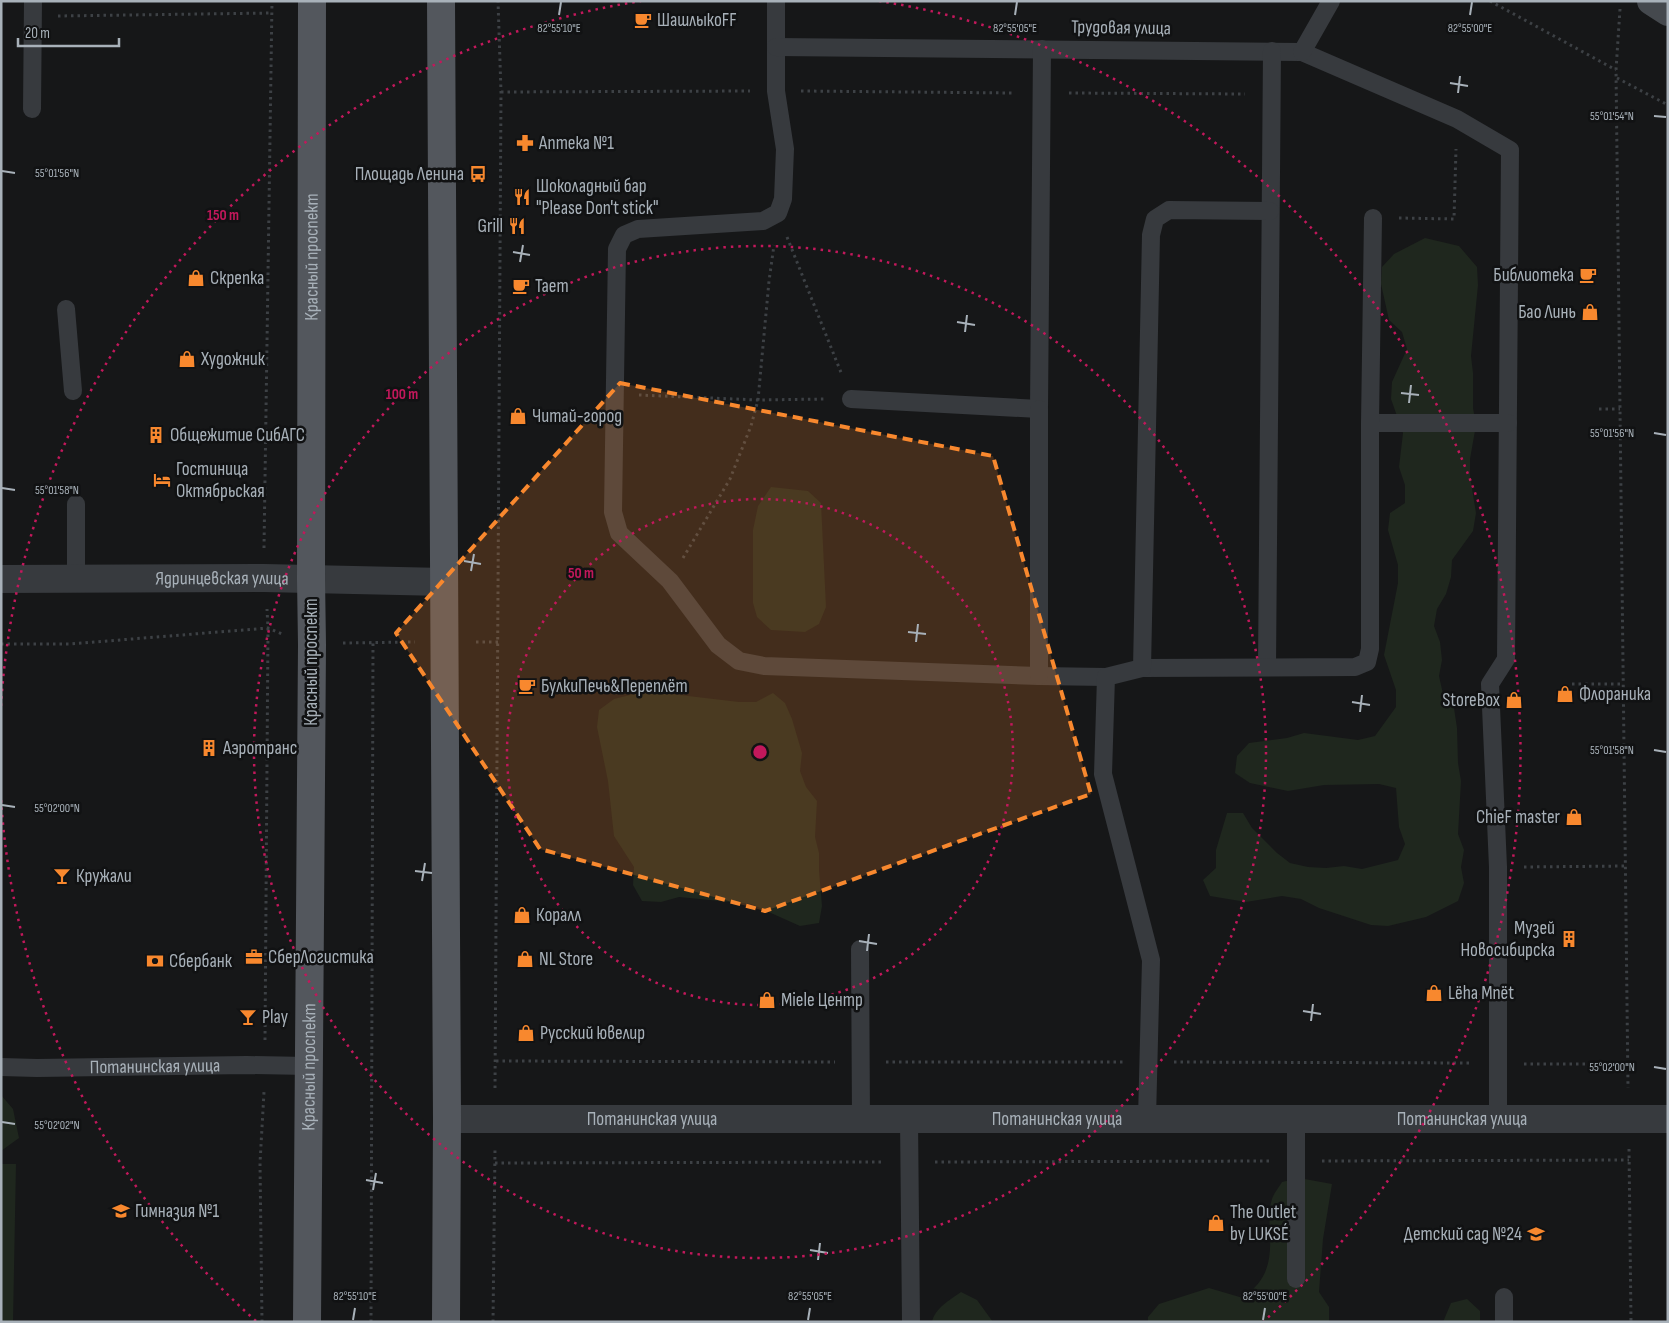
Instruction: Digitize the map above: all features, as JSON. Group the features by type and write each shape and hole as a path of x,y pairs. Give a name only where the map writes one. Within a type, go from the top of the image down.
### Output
{"main road":[{"name":"Красный проспект","path":"308,1322 308,1066 312,645 312,1"},
{"path":"441,1 447,1119 446,1322"},
{"path":"1651,1 1668,12"}],"street":[{"name":"Ядринцевская улица","path":"1,579 264,578 444,582"},
{"name":"Потанинская улица","path":"447,1119 1668,1119"}],"lane":[{"path":"776,1 776,91 785,149 783,199 778,213 763,221 638,229 624,234 617,249 613,512 619,533 670,581 718,645 739,661 764,666 1106,677 1142,668 1355,667 1367,662 1370,650 1370,423 1373,218"},
{"path":"1331,1 1302,52 1456,119 1510,150 1506,659 1490,684 1498,867 1498,1119"},
{"path":"32,109 34,9"},
{"name":"Трудовая улица","path":"776,47 1302,52"},
{"path":"1039,676 1042,49"},
{"path":"1267,667 1272,51"},
{"path":"1142,668 1151,235 1155,219 1169,210 1270,211"},
{"path":"66,309 73,391"},
{"path":"851,399 1039,409"},
{"path":"1370,423 1508,423"},
{"path":"76,504 76,579"},
{"path":"1106,677 1103,774 1151,960 1147,1119"},
{"path":"860,949 861,1119"},
{"name":"Потанинская улица","path":"1,1067 308,1066"},
{"path":"909,1119 911,1322"},
{"path":"1296,1119 1296,1279"},
{"path":"1504,1297 1504,1322"}],"path":[{"path":"262,1322 260,1163 265,1065 268,628 264,578 272,1"},
{"path":"495,1089 501,92 498,1"},
{"path":"1490,1 1616,70"},
{"path":"1620,1 1616,70 1631,1322"},
{"path":"34,9 272,13"},
{"path":"1617,77 1668,105"},
{"path":"501,92 776,91 1271,94"},
{"path":"1373,218 1454,219 1456,119"},
{"path":"614,394 758,400 851,399 778,213"},
{"path":"670,581 730,479 752,426 758,400 769,281 778,213"},
{"path":"1599,409 1620,409"},
{"path":"1,644 70,644 268,628 312,645 373,642 498,642"},
{"path":"371,1322 373,642"},
{"path":"1572,684 1624,684"},
{"path":"1498,867 1626,866"},
{"path":"496,1061 1628,1064"},
{"path":"493,1322 495,1145"},
{"path":"495,1163 1629,1160"}],"highlighted area":[{"path":"620,383 993,456 1091,794 765,911 540,849 396,633"}],"shaded area":[{"path":"1425,238 1459,246 1477,267 1478,285 1471,356 1473,408 1476,425 1470,459 1470,476 1476,513 1473,531 1452,560 1451,577 1446,594 1437,609 1434,626 1440,642 1442,660 1439,676 1443,694 1454,708 1457,728 1458,763 1461,781 1458,834 1464,850 1461,867 1464,883 1458,901 1426,917 1388,926 1371,925 1319,908 1301,899 1282,896 1246,902 1210,896 1203,880 1216,868 1216,850 1227,813 1243,813 1252,828 1277,853 1290,863 1308,867 1344,866 1362,869 1398,860 1405,844 1399,827 1396,788 1379,784 1324,785 1288,791 1250,783 1235,773 1237,756 1249,743 1287,738 1304,733 1358,740 1375,736 1396,707 1396,690 1384,655 1398,583 1398,565 1388,530 1390,513 1405,503 1405,485 1399,467 1403,433 1391,399 1392,382 1407,349 1402,332 1389,320 1381,284 1382,267 1394,254"},
{"path":"771,487 808,491 821,503 826,607 819,624 805,632 771,630 757,617 753,603 753,530 758,506"},
{"path":"646,691 739,702 756,702 773,693 785,703 802,753 800,771 806,787 817,801 815,837 819,853 822,906 819,923 800,926 751,904 679,897 661,902 642,901 633,885 634,867 614,836 608,781 597,727 599,710 614,699"},
{"path":"1,1095 13,1109 19,1138 1,1151"},
{"path":"1,1164 16,1164 13,1322 1,1322"},
{"path":"1299,1178 1332,1184 1323,1239 1319,1292 1329,1307 1329,1322 1148,1322 1148,1317 1159,1304 1209,1288 1243,1298 1252,1291 1263,1276 1269,1260 1270,1206 1273,1197 1282,1182"},
{"path":"961,1292 977,1300 993,1322 932,1322 940,1308"},
{"path":"1467,1299 1480,1311 1480,1322 1443,1322 1451,1303"}],"place":[{"name":"ШашлыкoFF","path":"643,20"},
{"name":"Аптека №1","path":"525,143"},
{"name":"Площадь Ленина","path":"478,174"},
{"name":"Шоколадный бар \"Please Don't stick\"","path":"522,197"},
{"name":"Grill","path":"517,226"},
{"name":"Библиотека","path":"1588,275"},
{"name":"Скрепка","path":"196,278"},
{"name":"Тает","path":"521,286"},
{"name":"Бао Линь","path":"1590,312"},
{"name":"Художник","path":"187,359"},
{"name":"Читай-город","path":"518,416"},
{"name":"Общежитие СибАГС","path":"156,435"},
{"name":"Гостиница Октябрьская","path":"162,480"},
{"name":"БулкиПечь&Переплёт","path":"527,686"},
{"name":"Флораника","path":"1565,694"},
{"name":"StoreBox","path":"1514,700"},
{"name":"Аэротранс","path":"209,748"},
{"name":"ChieF master","path":"1574,817"},
{"name":"Кружали","path":"62,876"},
{"name":"Коралл","path":"522,915"},
{"name":"Музей Новосибирска","path":"1569,939"},
{"name":"СберЛогистика","path":"254,957"},
{"name":"NL Store","path":"525,959"},
{"name":"Сбербанк","path":"155,961"},
{"name":"Lёha Mnёt","path":"1434,993"},
{"name":"Miele Центр","path":"767,1000"},
{"name":"Play","path":"248,1017"},
{"name":"Русский ювелир","path":"526,1033"},
{"name":"Гимназия №1","path":"121,1211"},
{"name":"The Outlet by LUKSÉ","path":"1216,1223"},
{"name":"Детский сад №24","path":"1536,1234"}]}
